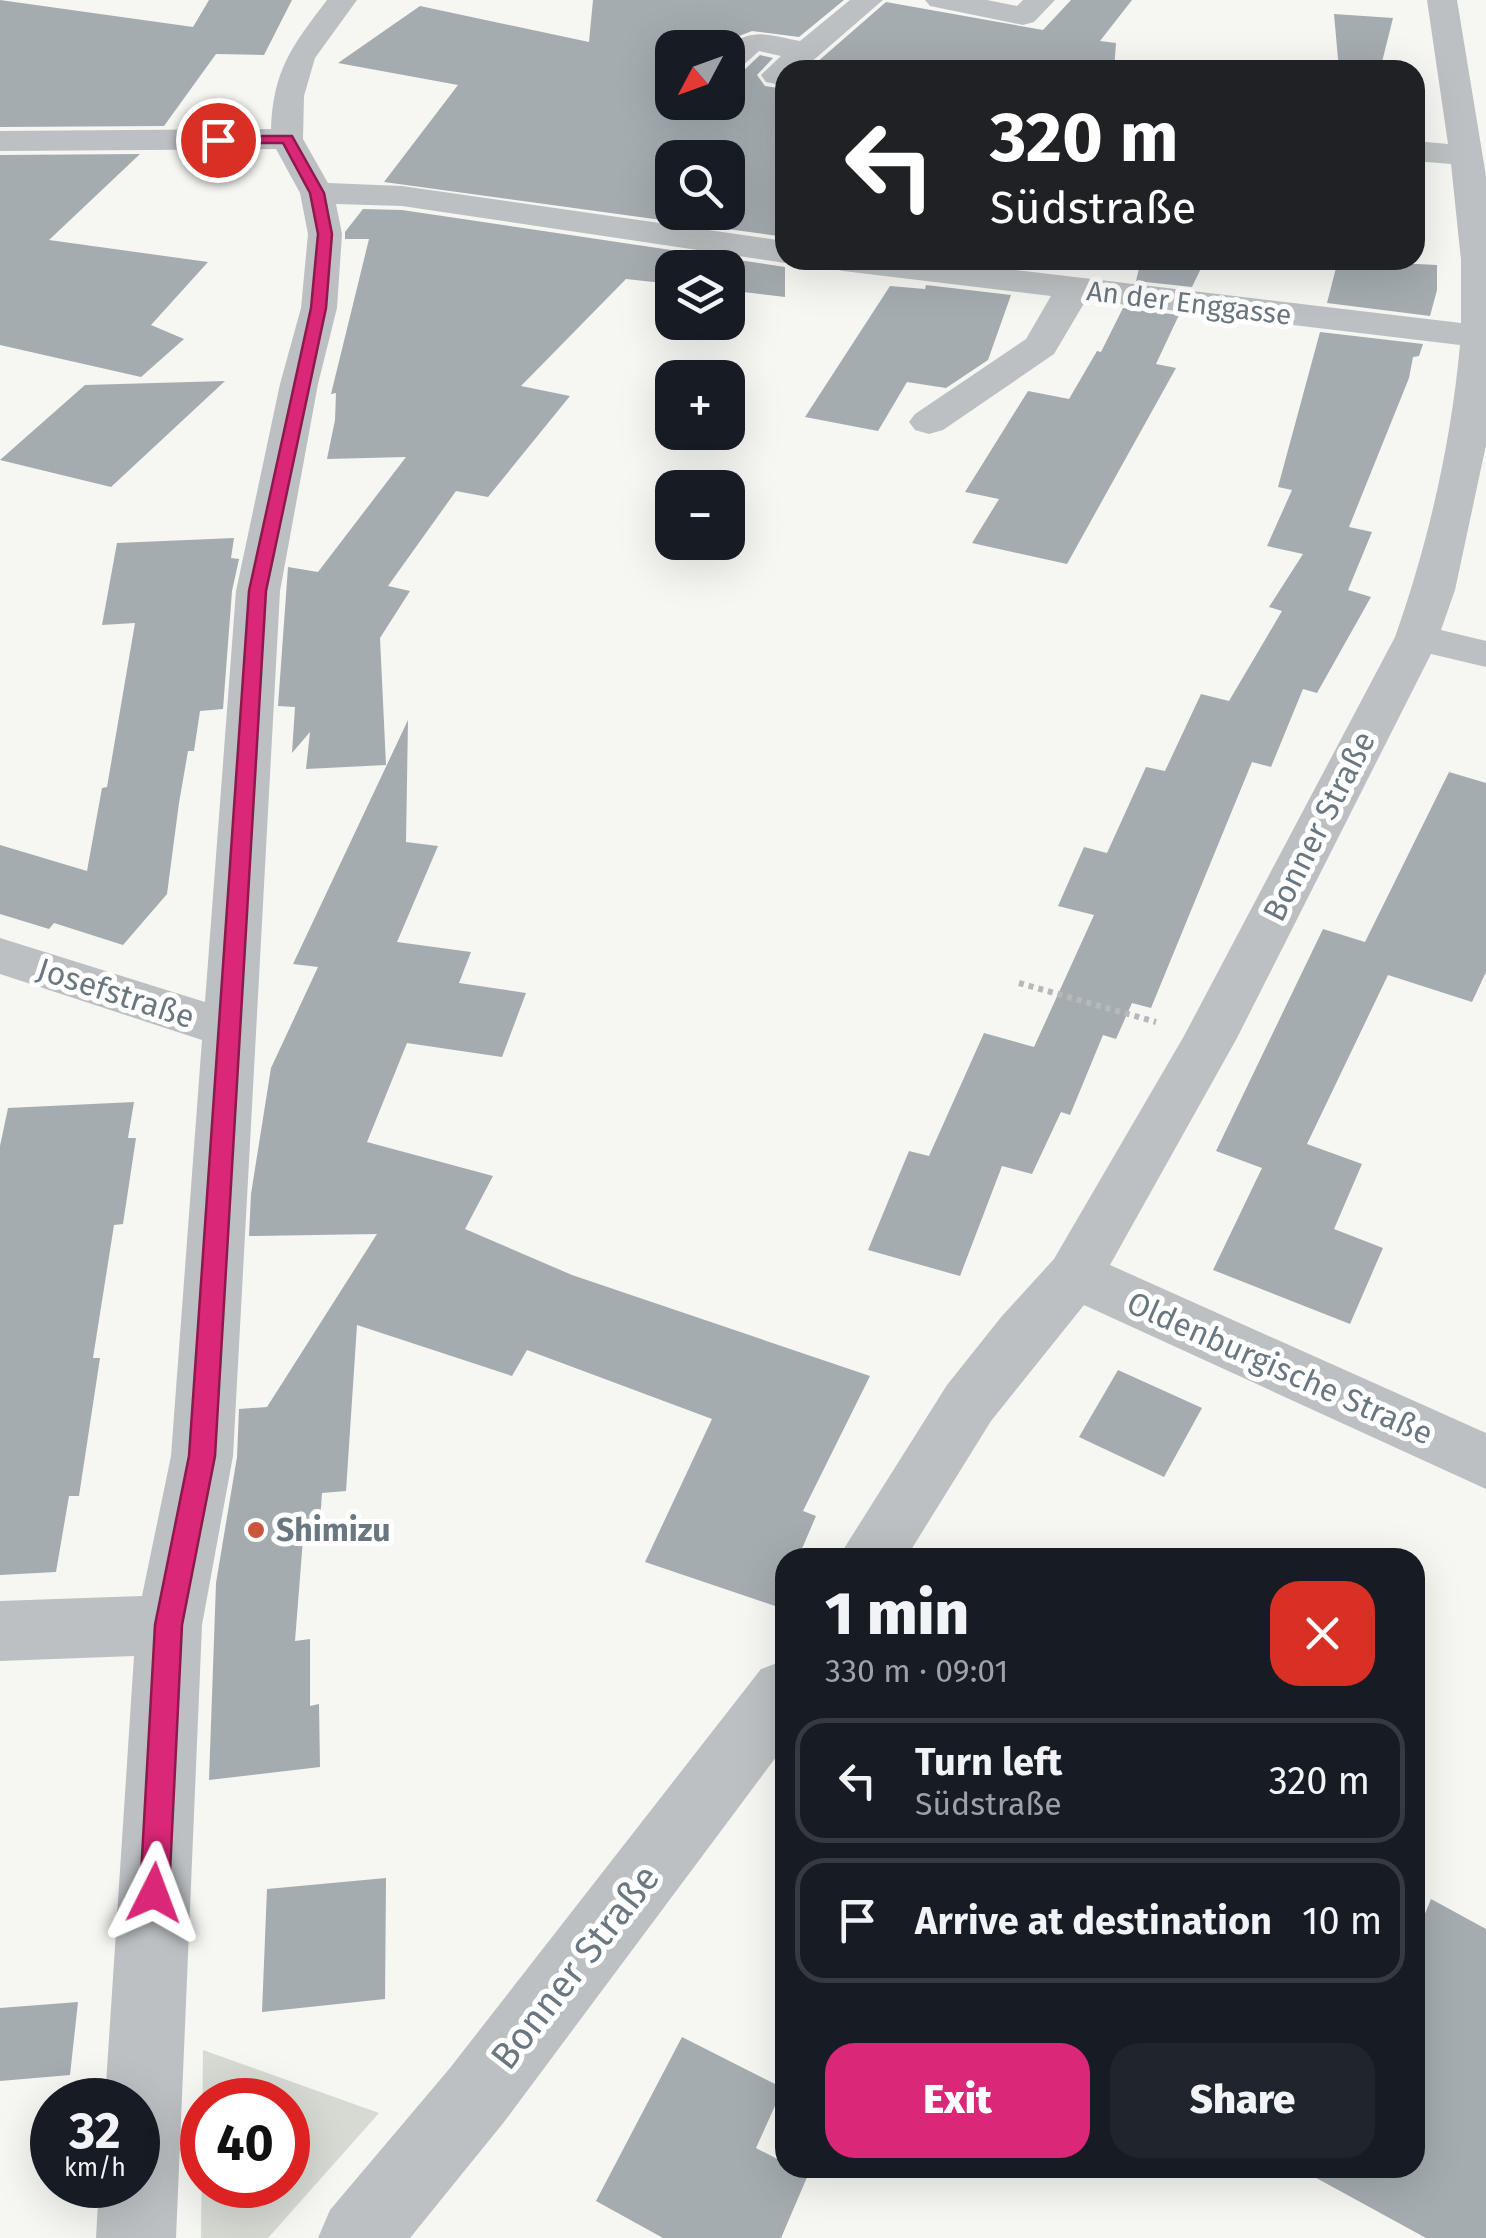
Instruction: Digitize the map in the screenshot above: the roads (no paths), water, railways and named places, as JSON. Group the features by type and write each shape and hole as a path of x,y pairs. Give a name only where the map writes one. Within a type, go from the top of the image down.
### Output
{"street":[{"path":"136,2238 169,1625 202,1456 258,591 319,308 325,234 317,193 287,139 288,96 300,57 342,0"},
{"path":"796,60 868,0"},
{"path":"940,0 1023,16 1040,0"},
{"name":"Bonner Straße","path":"876,1548 968,1403 1075,1275 1210,1038 1418,637 1433,590 1473,416 1480,343 1474,168 1442,0"},
{"path":"745,49 754,41 805,51"},
{"path":"745,67 775,75"},
{"path":"4,155 38,142 287,139"},
{"path":"1425,155 1474,168"},
{"path":"317,193 402,196 775,251"},
{"name":"An der Enggasse","path":"994,270 1024,272 1073,290 1480,343"},
{"path":"929,422 1041,346 1073,290"},
{"path":"1418,637 1486,654"},
{"name":"Josefstraße","path":"0,956 232,1030"},
{"name":"Oldenburgische Straße","path":"1075,1275 1486,1462"},
{"path":"0,1631 169,1625"},
{"name":"Bonner Straße","path":"358,2238 477,2095 775,1704"}],"place":[{"name":"Shimizu","path":"256,1530"}]}
